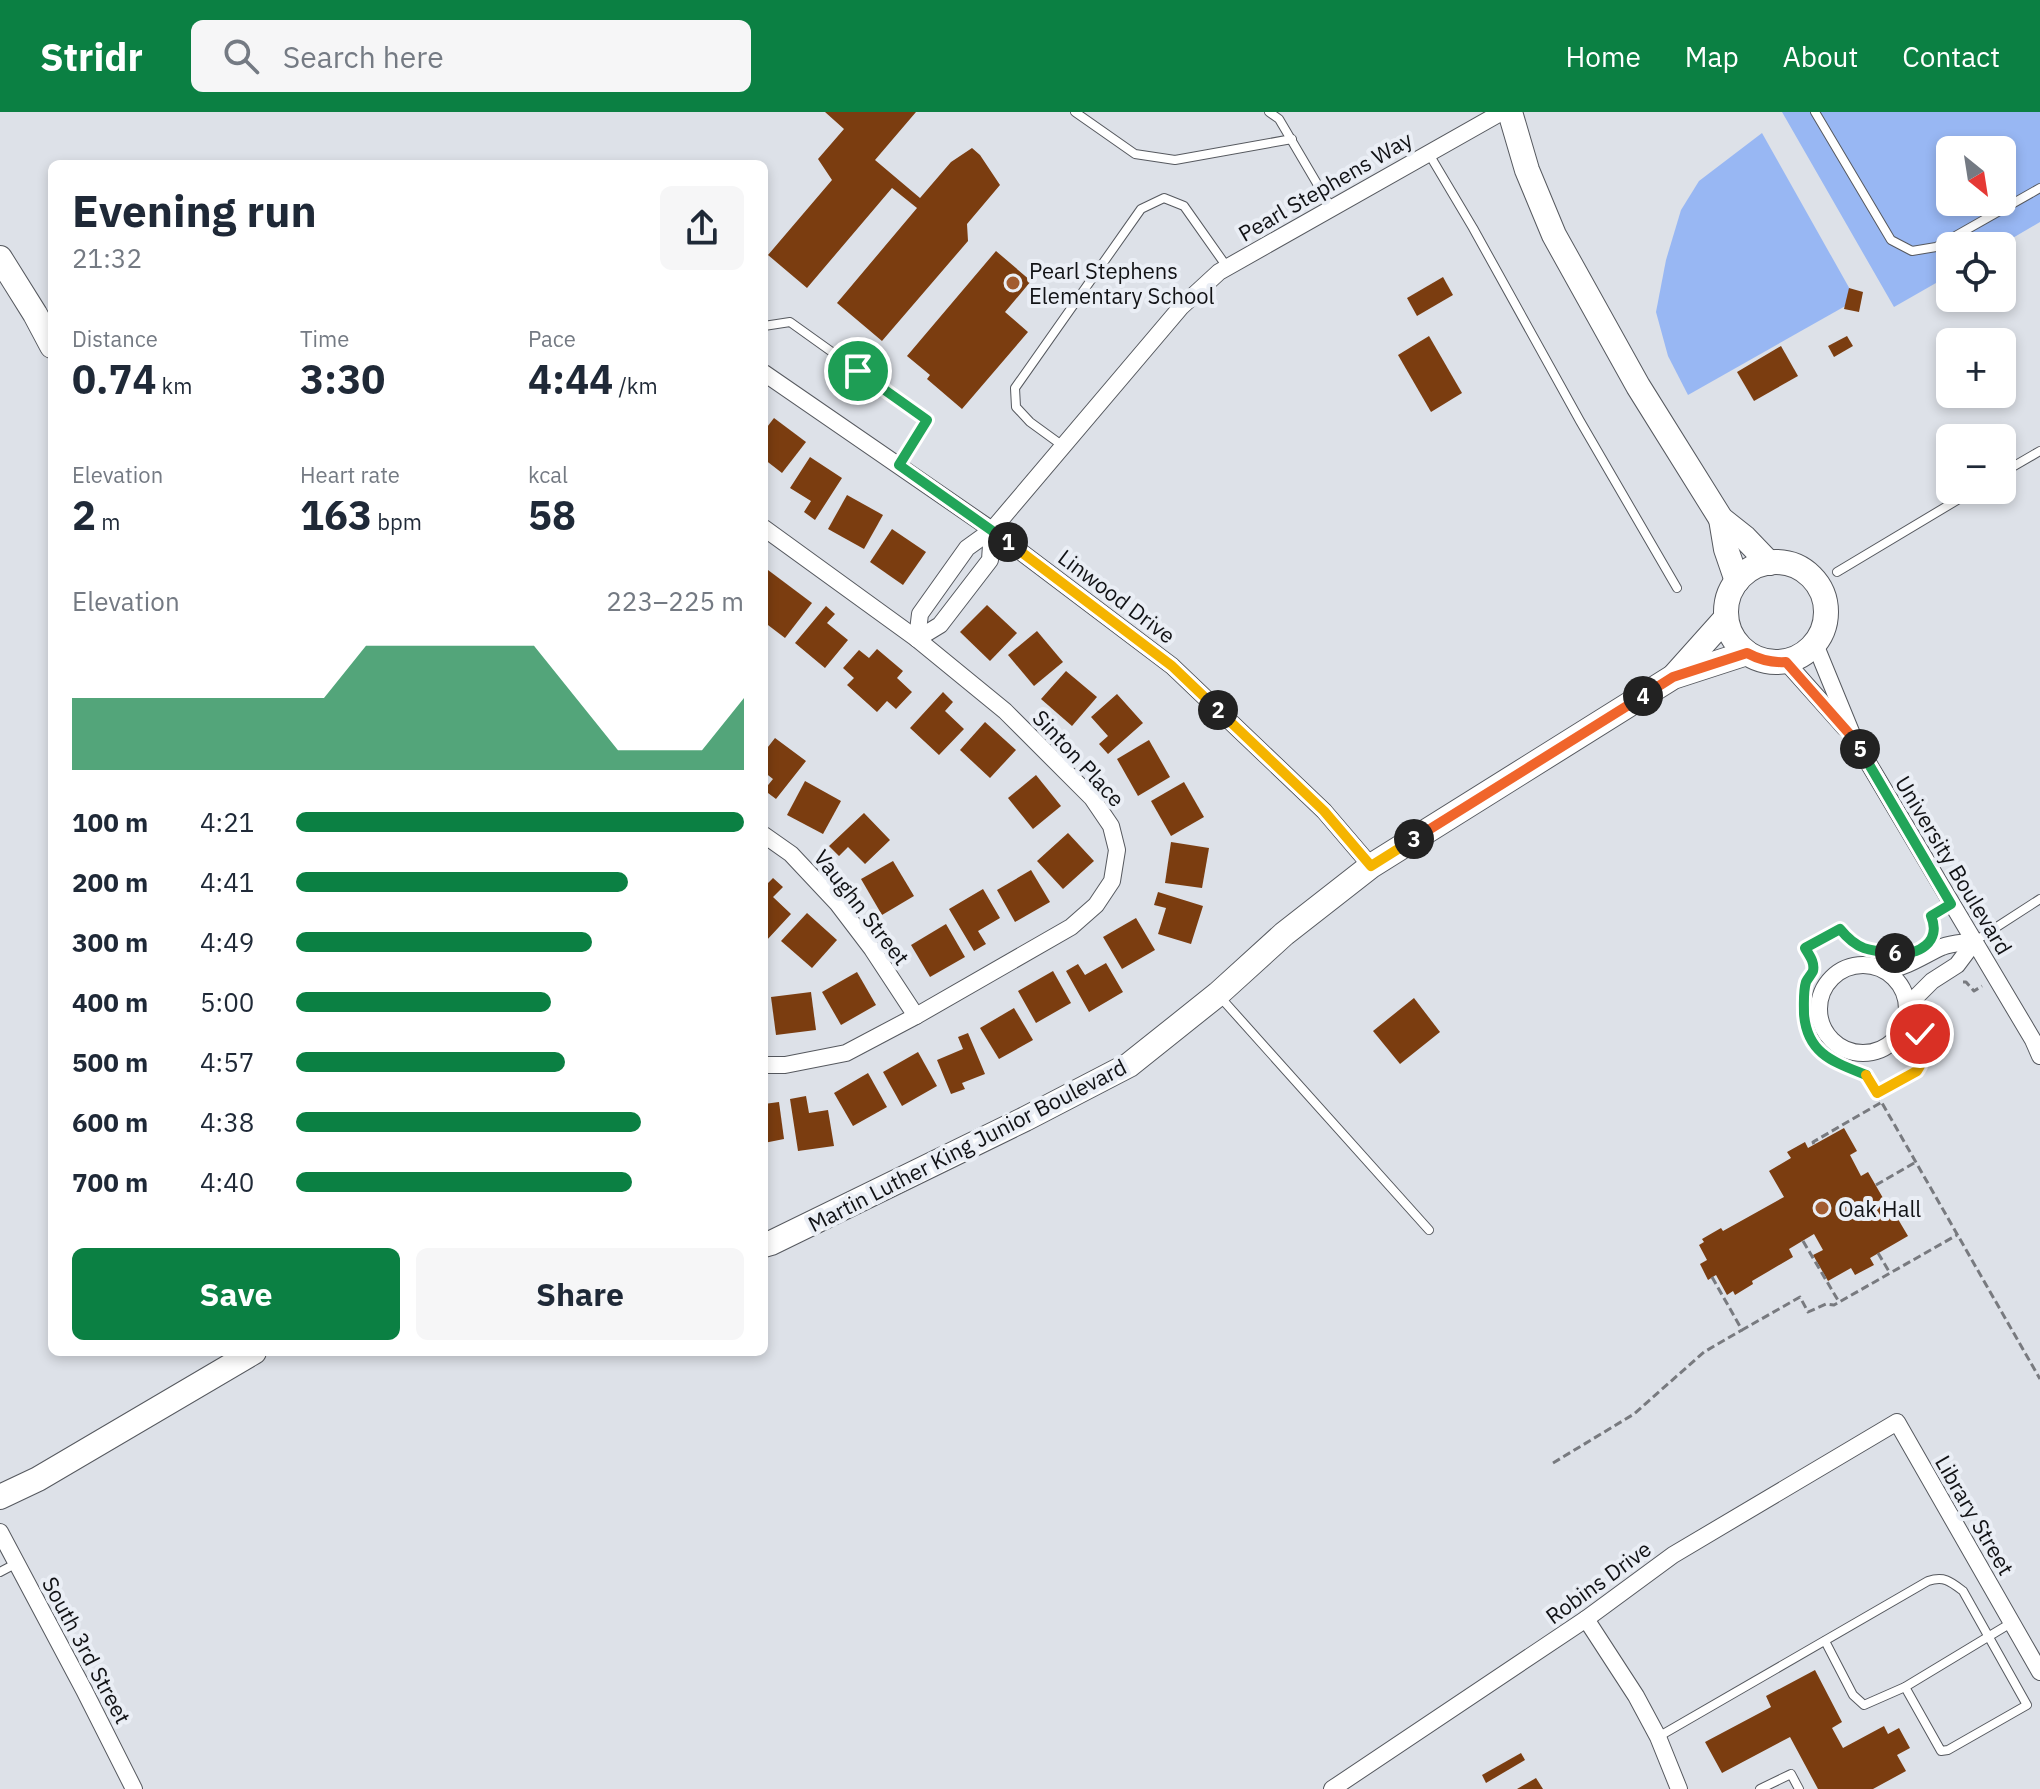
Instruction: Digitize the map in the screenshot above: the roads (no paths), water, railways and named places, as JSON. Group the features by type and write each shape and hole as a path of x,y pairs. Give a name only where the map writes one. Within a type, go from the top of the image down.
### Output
{"street":[{"name":"Pearl Stephens Way","path":"917,639 920,614 967,548 992,530 1181,307 1219,272 1502,112"},
{"path":"1510,112 1527,170 1554,235 1638,386 1721,519 1769,563"},
{"path":"0,258 48,338"},
{"name":"Linwood Drive","path":"768,376 992,530 1172,666 1324,811 1371,866"},
{"path":"1721,519 1726,549 1737,581"},
{"path":"917,639 940,625 990,560 992,530"},
{"name":"Sinton Place","path":"768,531 917,639 1005,711 1092,798 1111,826 1117,850 1112,881 1096,905 1071,927 846,1053 785,1065 768,1065"},
{"path":"1769,563 1798,567 1820,587 1825,601 1823,631 1815,644 1802,655 1786,662 1759,660 1747,653 1736,644 1726,618 1726,605 1737,581 1746,572 1769,563"},
{"name":"Martin Luther King Junior Boulevard","path":"1673,677 1726,618"},
{"name":"University Boulevard","path":"1815,644 1854,739 2040,1056"},
{"name":"Martin Luther King Junior Boulevard","path":"768,1244 1129,1065 1218,994 1284,934 1371,866 1673,677 1747,653"},
{"name":"University Boulevard","path":"1786,662 1854,739"},
{"name":"Vaughn Street","path":"768,838 791,854 837,903 916,1016"},
{"path":"1975,941 1957,965 1932,981 1915,998 1917,1008 1903,1031 1885,1048 1866,1054 1846,1051 1830,1039 1820,1022 1818,1003 1825,984 1840,970 1863,963 1887,970 1898,968 1946,945 1975,941"},
{"path":"1887,970 1903,986 1917,1008"},
{"path":"0,1497 38,1479 247,1356"},
{"name":"Robins Drive","path":"1332,1789 1586,1619 1673,1555 1897,1422"},
{"name":"Library Street","path":"1897,1422 2040,1672"},
{"name":"South 3rd Street","path":"0,1532 134,1789"},
{"path":"1586,1619 1636,1696 1658,1737 1679,1789"}],"lane":[{"path":"1075,112 1135,154 1175,160 1292,139"},
{"path":"1269,112 1279,119 1292,139 1332,209"},
{"path":"1815,112 1891,240 1912,251 1936,247 2040,188"},
{"path":"1428,153 1677,588"},
{"path":"1063,446 1030,422 1016,407 1015,388 1141,209 1164,198 1184,206 1228,267"},
{"path":"768,325 790,322 927,420 899,465"},
{"path":"2016,465 2040,451"},
{"path":"1837,572 1951,504"},
{"path":"1975,941 2040,899"},
{"path":"1218,994 1429,1230"},
{"path":"0,1572 17,1563"},
{"path":"1658,1737 1928,1581 1939,1578 1963,1591 2027,1705 1948,1750 1941,1751 1905,1687"},
{"path":"1825,1641 1853,1695 1864,1705 1905,1687 2011,1623"},
{"path":"1760,1789 1791,1774 1799,1789"}],"place":[{"name":"Pearl Stephens Elementary School","path":"1013,283"},
{"name":"Oak Hall","path":"1822,1208"}]}
